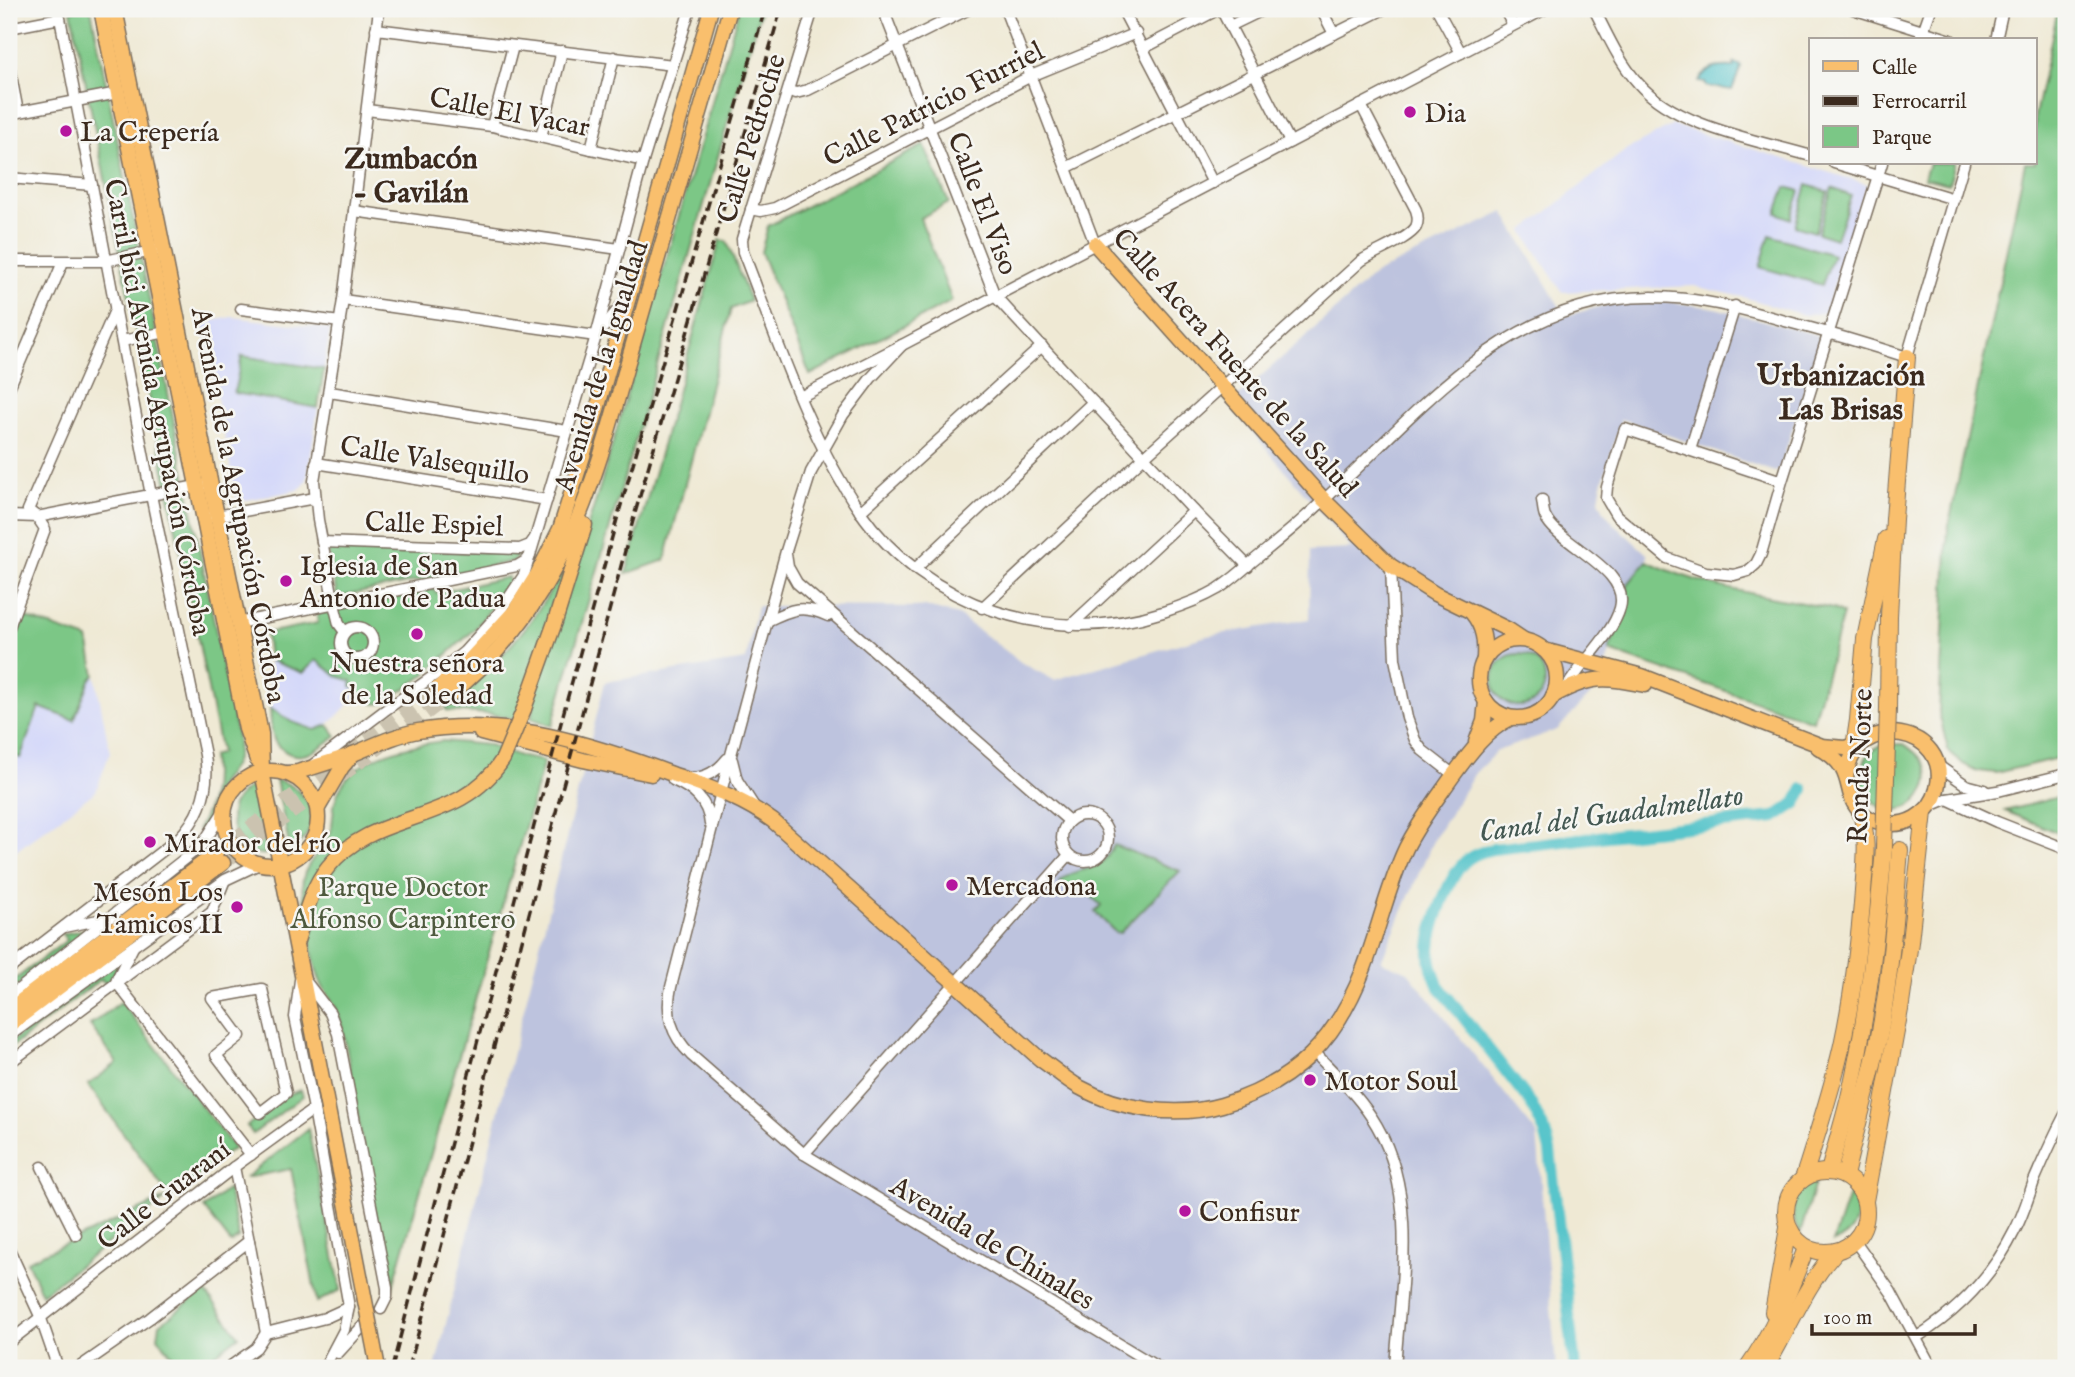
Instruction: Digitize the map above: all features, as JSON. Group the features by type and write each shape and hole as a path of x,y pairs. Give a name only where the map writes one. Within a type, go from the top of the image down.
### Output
{"highway":[{"name":"Ronda Norte","path":"1837,1174 1892,849 1888,708 1894,519 1907,356"},
{"path":"1858,747 1865,639 1883,544 1894,519"},
{"path":"1765,1368 1814,1279 1836,1251 1854,1241 1862,1232 1866,1220 1865,1201 1905,979 1926,809"},
{"path":"1803,1179 1834,1078 1853,992 1866,847 1866,828 1860,811"},
{"path":"1771,1329 1788,1228 1786,1210 1793,1188 1816,1173 1837,1174 1860,1190 1865,1201"},
{"path":"1788,1228 1806,1248 1821,1252 1836,1251"},
{"path":"1747,1368 1771,1329 1806,1248"}],"main road":[{"name":"Avenida de la Agrupación Córdoba","path":"101,9 156,251 204,484 248,737 262,771"},
{"name":"Avenida de la Agrupación Córdoba","path":"115,9 156,251 166,332 204,484"},
{"name":"Avenida de la Igualdad","path":"711,9 575,483 549,552 527,592 500,629 441,694 497,652 539,599 573,534 604,445 730,9"},
{"name":"Calle Acera Fuente de la Salud","path":"1095,244 1324,500 1391,566 1423,587 1524,640"},
{"path":"297,942 316,885 345,849 373,832 454,803 490,776 503,759 524,709 573,566 598,484 604,445"},
{"name":"Avenida de la Agrupación Córdoba","path":"210,517 238,623 261,734 262,771 377,1368"},
{"path":"1472,613 1480,622 1483,631 1484,659 1479,685 1486,701 1501,715 1511,718 1530,717 1545,708 1559,692 1573,684 1599,678 1678,691"},
{"path":"1484,659 1497,646 1524,640 1544,650 1621,669 1813,743 1839,748 1858,747 1884,733 1905,734 1924,744 1931,752 1938,773 1937,791 1926,809 1910,821 1889,824 1878,822 1860,811 1850,796 1846,777 1838,763 1813,743"},
{"path":"1544,650 1555,665 1559,692"},
{"path":"1475,747 1484,721 1486,701"},
{"path":"288,773 352,754 407,733 433,729 504,728 589,746 721,792 755,808 792,837 1040,1059 1079,1087 1138,1108 1179,1112 1213,1108 1244,1098 1274,1083 1315,1053 1348,1005 1364,968 1394,878 1407,847 1427,812 1475,747 1498,724 1511,718"},
{"path":"463,728 583,760 696,783"},
{"path":"1846,777 1850,761 1858,747"},
{"path":"318,808 352,754"},
{"path":"275,770 288,773 307,786 318,808 319,823 315,838 295,860 281,865 259,864 241,854 228,838 224,824 229,796 237,785 249,776 275,770"},
{"path":"9,1010 219,858 9,1024"}],"street":[{"path":"345,632 339,624 321,542 315,498 316,463 340,322 379,9"},
{"name":"Avenida de la Igualdad","path":"310,768 384,710 439,673 470,646 498,614 524,575 596,336 643,161 691,9"},
{"name":"Calle Pedroche","path":"813,9 742,239 743,251 823,449 860,512 887,545 915,569 945,589 982,608 1016,618 1070,626 1111,624 1142,619 1186,605 1219,589 1324,500 1445,384 1479,358 1529,325 1610,299 1668,296 1699,299 1734,306 1907,356"},
{"name":"Calle El Viso","path":"883,9 995,296"},
{"path":"789,91 796,93 808,90 969,9"},
{"name":"Calle Acera Fuente de la Salud","path":"1005,9 1095,244"},
{"path":"1122,9 1213,183"},
{"path":"1144,48 1203,13 1220,9 1290,142"},
{"path":"1230,26 1265,9"},
{"path":"1321,9 1334,34"},
{"path":"1066,169 1382,9"},
{"path":"1437,9 1461,53"},
{"path":"1504,9 1513,25"},
{"path":"800,397 1545,9"},
{"path":"1598,9 1621,59 1639,84 1668,109 1690,120 1809,155"},
{"path":"1853,9 1922,36 1931,9"},
{"path":"1996,38 2003,9"},
{"name":"Carril bici Avenida Agrupación Córdoba","path":"9,28 60,18 151,495 206,764 206,789 190,826 179,838 60,929"},
{"path":"376,30 673,65"},
{"name":"Calle Patricio Furriel","path":"751,209 761,211 775,208 1031,76 1136,33"},
{"path":"492,126 513,46"},
{"path":"541,137 562,51"},
{"path":"591,149 614,57"},
{"path":"9,65 13,113 118,93"},
{"path":"982,608 1361,261 1408,235 1415,228 1418,219 1416,210 1361,105"},
{"name":"Calle El Vacar","path":"367,110 492,126 643,161"},
{"path":"1837,164 1954,199"},
{"path":"1782,481 1625,429 1606,498 1616,515 1667,558 1718,575 1734,575 1748,571 1756,564 1882,164"},
{"path":"1907,356 1964,164"},
{"path":"9,178 92,185"},
{"path":"354,211 619,249"},
{"path":"9,262 106,261 156,251"},
{"path":"9,388 63,262"},
{"path":"995,296 1248,566"},
{"name":"Avenida de la Igualdad","path":"596,336 627,298"},
{"path":"343,300 596,336"},
{"path":"1690,450 1734,306"},
{"path":"9,627 45,529 28,510 116,307"},
{"path":"241,309 340,322"},
{"name":"Avenida de la Agrupación Córdoba","path":"122,341 166,332"},
{"name":"Avenida de Chinales","path":"902,345 871,378 843,415 811,472 786,551 671,987 668,1008 670,1023 679,1041 691,1055 804,1154 1159,1368"},
{"path":"860,512 1042,346"},
{"path":"330,392 567,431"},
{"path":"915,569 1093,402"},
{"name":"Calle Valsequillo","path":"316,463 547,500"},
{"path":"9,516 37,517 204,484"},
{"path":"210,517 315,498"},
{"path":"1542,500 1550,523 1609,573 1619,588 1620,606 1613,624 1559,692"},
{"path":"1070,626 1194,511"},
{"name":"Calle Espiel","path":"321,542 520,549 530,545 538,533"},
{"name":"Calle Espiel","path":"238,623 517,566 527,561 532,551"},
{"path":"786,551 788,567 797,583 1069,821"},
{"path":"1391,566 1395,659 1408,718 1415,740 1422,750 1454,775"},
{"path":"767,621 794,609 803,608 837,620"},
{"name":"Avenida de Chinales","path":"682,778 693,779 712,773 726,761 732,750"},
{"name":"Avenida de Chinales","path":"732,750 737,780 755,808"},
{"path":"1936,764 1974,789 1998,791"},
{"path":"1926,809 1947,799 1998,791 2066,774"},
{"name":"Avenida de Chinales","path":"664,776 693,791 702,801 709,812 710,835"},
{"path":"1947,799 2066,849"},
{"path":"9,997 202,845 225,810"},
{"path":"1083,814 1098,818 1103,823 1108,838 1107,846 1097,857 1083,861 1069,855 1062,842 1062,834 1069,821 1083,814"},
{"path":"804,1154 1069,855"},
{"path":"9,1037 225,880 259,864"},
{"path":"9,1063 212,912 225,880"},
{"path":"9,969 60,929 97,922 115,914"},
{"path":"116,982 134,945"},
{"name":"Avenida de la Agrupación Córdoba","path":"303,974 295,1017 349,1307 344,1330 324,1368"},
{"name":"Avenida de la Agrupación Córdoba","path":"303,974 330,1013 338,1034 387,1288 387,1297 381,1309"},
{"path":"116,982 251,1155"},
{"path":"262,989 286,1093 260,1113 216,1055 240,1036 212,998 262,989"},
{"path":"1315,1053 1352,1091 1377,1127 1399,1184 1405,1233 1395,1368"},
{"name":"Calle Guaraní","path":"9,1342 314,1108"},
{"path":"1917,1338 1965,1300 1994,1265 2015,1230 2044,1156 2066,1113"},
{"path":"42,1167 76,1236"},
{"path":"234,1167 266,1333"},
{"path":"78,1368 150,1318 249,1241"},
{"path":"1854,1241 1891,1292 1932,1368"},
{"path":"9,1250 40,1316 58,1368"},
{"path":"228,1368 256,1348 266,1333 325,1318 349,1307"},
{"name":"Avenida de la Agrupación Córdoba","path":"324,1368 362,1327"}],"shaded area":[{"path":"1673,125 1867,184 1825,313 1804,315 1694,286 1562,292 1523,231 1626,150"},
{"path":"1504,212 1565,316 1610,304 1669,302 1715,308 1817,335 1820,340 1780,469 1775,472 1621,419 1599,500 1614,524 1648,555 1647,561 1628,584 1621,617 1599,686 1557,730 1497,751 1475,773 1432,843 1381,961 1408,972 1537,1134 1556,1368 435,1368 605,682 746,660 757,606 926,607 958,615 1022,663 1054,680 1207,636 1309,619 1310,551 1352,549 1229,405 1376,273"},
{"path":"232,317 330,329 307,480 298,490 237,502 203,323"},
{"path":"88,639 110,752 96,791 9,856 9,659"},
{"path":"315,659 337,676 352,681 359,689 356,697 333,720 315,730 292,722 270,708 269,660 303,673"}],"green space":[{"path":"91,9 237,736 238,748 234,764 217,788 204,831 198,829 207,811 211,793 212,756 221,753 71,11"},
{"path":"739,9 761,9 552,726 531,718 534,705 530,703 597,497"},
{"path":"2058,9 2066,9 2066,756 1996,773 1977,771 1963,764 1948,750 1939,713 1948,529 2025,164 2036,164 2036,110"},
{"path":"924,145 949,203 920,218 952,301 810,375 761,252 768,226"},
{"path":"1929,164 1955,164 1949,184 1924,178"},
{"path":"1807,185 1828,192 1815,232 1795,226"},
{"path":"1786,187 1800,191 1791,219 1777,213"},
{"path":"1832,188 1851,196 1836,239 1818,233"},
{"path":"1770,235 1833,255 1822,285 1760,267"},
{"path":"720,240 727,242 750,301 731,309 665,560 626,574"},
{"path":"242,356 324,369 318,408 234,393"},
{"path":"332,547 517,555 514,561 339,597 328,552"},
{"path":"572,551 517,719 448,711 445,708 485,673 533,618"},
{"path":"1647,561 1714,585 1833,609 1843,614 1813,721 1609,651 1621,617 1628,584"},
{"path":"508,577 509,585 474,630 423,676 384,703 376,704 356,697 359,689 351,686 352,681 337,676 316,660 303,673 269,660 266,633 318,623 317,614 434,589 436,593"},
{"path":"24,617 88,639 95,675 90,680 74,720 39,707 20,758 9,754 9,659"},
{"path":"1519,654 1538,661 1545,680 1538,699 1519,706 1500,699 1493,680 1500,661"},
{"path":"270,708 292,722 315,730 328,725 336,736 310,753 289,754 274,740"},
{"name":"Parque Doctor Alfonso Carpintero","path":"443,741 489,745 522,757 544,761 393,1286 372,1201 342,1028 336,1007 321,983 311,948 303,879 330,834 336,798 353,772 396,750"},
{"path":"1904,744 1917,754 1926,767 1928,775 1925,789 1910,805 1896,810 1884,808 1874,803 1867,793 1862,771 1865,760 1872,751 1882,745"},
{"path":"276,780 299,791 310,812 308,833 290,850"},
{"path":"253,785 266,854 258,854 243,846 232,822 233,805 242,793"},
{"path":"2066,795 2066,836 2005,811"},
{"path":"1114,845 1180,871 1120,933 1115,932 1095,912 1101,905 1077,884 1069,890 1060,882 1075,872 1102,862"},
{"path":"89,929 9,992 9,984 67,940 62,934"},
{"path":"120,958 116,971 106,984 101,979 9,1049 9,1043"},
{"path":"121,1002 234,1148 170,1197 88,1085 117,1063 90,1025"},
{"path":"301,1090 303,1096 253,1134 247,1126 287,1095"},
{"path":"308,1129 341,1290 317,1302 291,1169 245,1178"},
{"path":"1816,1180 1800,1234 1794,1219 1794,1203 1802,1189"},
{"path":"228,1189 239,1237 231,1243 204,1208"},
{"path":"1850,1192 1857,1206 1856,1221 1847,1234 1833,1242"},
{"path":"168,1197 42,1294 27,1261"},
{"path":"204,1290 239,1336 197,1368 182,1368 158,1337 160,1324"}],"water":[{"path":"1734,63 1741,66 1732,90 1706,86 1706,83 1699,82 1709,70 1734,67"}],"waterway":[{"name":"Canal del Guadalmellato","path":"1575,1368 1550,1151 1545,1132 1530,1102 1438,985 1431,966 1433,931 1447,889 1461,866 1471,857 1493,849 1775,817 1796,803 1803,789"}],"tunnel":[{"path":"216,853 437,689"},
{"path":"223,863 445,699"}],"railway":[{"path":"392,1368 568,696 765,9"},
{"path":"409,1368 635,513 781,9"}],"place":[{"name":"Dia","path":"1410,112"},
{"name":"La Crepería","path":"66,131"},
{"name":"Iglesia de San Antonio de Padua","path":"286,581"},
{"name":"Nuestra señora de la Soledad","path":"417,634"},
{"name":"Mirador del río","path":"150,842"},
{"name":"Mercadona","path":"952,885"},
{"name":"Mesón Los Tamicos II","path":"237,907"},
{"name":"Motor Soul","path":"1310,1080"},
{"name":"Confisur","path":"1185,1211"}],"district":[{"name":"Zumbacón - Gavilán","path":"411,175"},
{"name":"Urbanización Las Brisas","path":"1841,392"}]}
